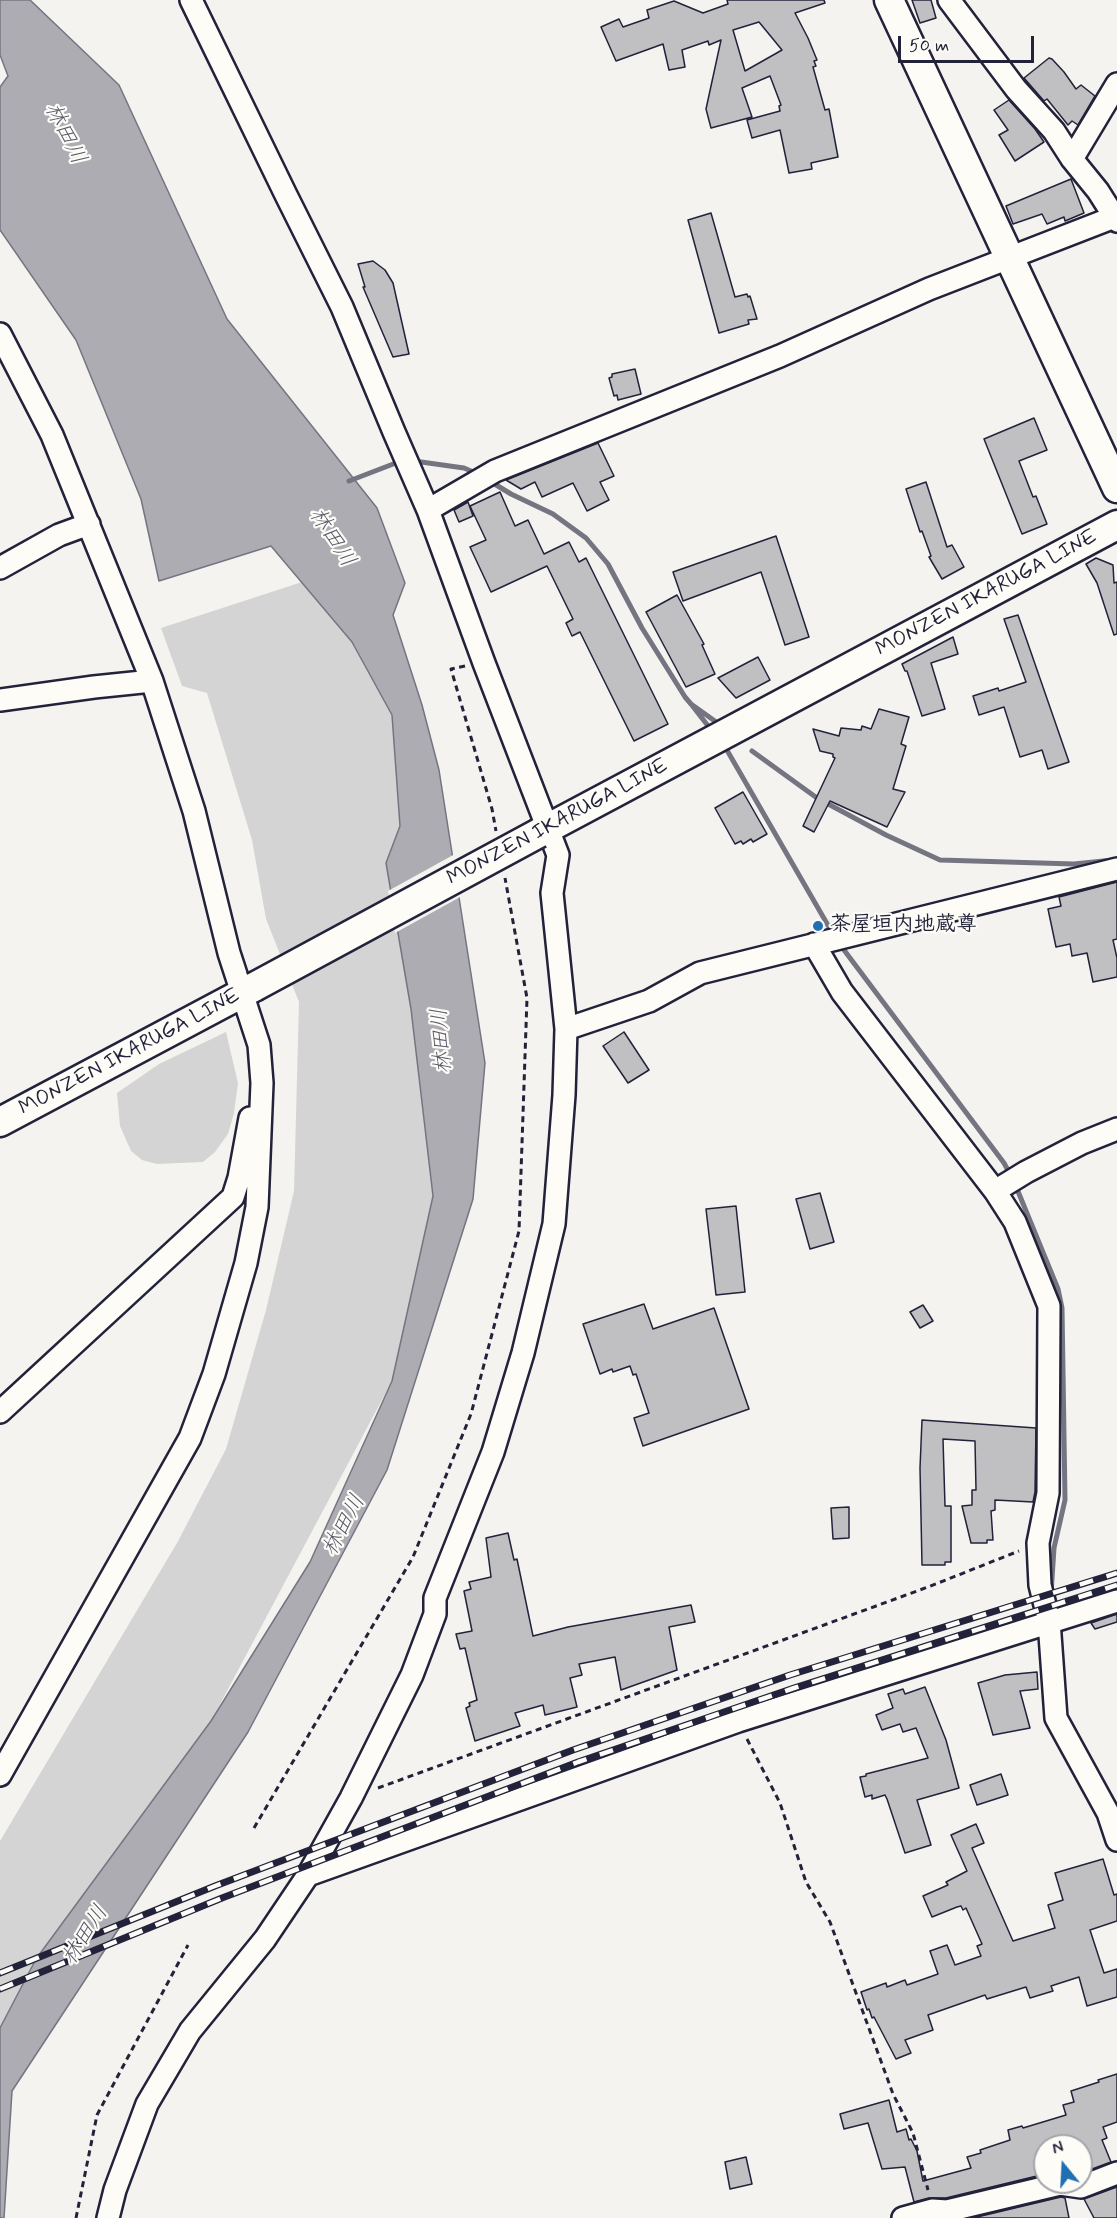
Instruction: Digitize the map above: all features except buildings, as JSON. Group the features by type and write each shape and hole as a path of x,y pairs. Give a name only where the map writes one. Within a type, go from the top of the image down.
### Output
{"main road":[{"path":"889,0 1117,488"},
{"name":"MONZEN IKARUGA LINE","path":"0,1122 1117,525"}],"street":[{"path":"108,2218 115,2190 147,2104 190,2031 265,1939 308,1875 351,1798 412,1675 435,1614 435,1598 493,1452 523,1353 554,1224 564,1095 566,1029 552,893 558,855 543,831 428,510 342,307 191,0"},
{"path":"428,510 495,471 780,356 929,289 1116,218 1072,159 1054,130 1016,89 949,0"},
{"path":"1072,159 1117,84"},
{"path":"0,334 52,435 152,681 194,811 229,953 248,990 259,1045 262,1083 257,1207 246,1263 210,1385 190,1438 0,1775"},
{"path":"0,568 59,535 89,525"},
{"path":"0,700 152,681"},
{"path":"566,1029 649,1001 700,973 1117,869"},
{"path":"814,944 842,992 995,1191 1016,1222 1048,1305 1048,1493 1038,1543 1040,1585 1049,1621 1056,1718 1108,1813 1117,1840"},
{"path":"0,1412 233,1197 241,1167 251,1104 262,1083"},
{"path":"995,1191 1082,1143 1117,1129"},
{"path":"308,1875 738,1721 1117,1601"},
{"path":"903,2218 932,2210 947,2211 1060,2184 1081,2187 1117,2173"}],"path":[{"path":"484,663 451,669 492,809 496,831"},
{"path":"254,1828 413,1557 474,1403 519,1231 527,999 504,876"},
{"path":"351,1798 928,1587 1038,1543"},
{"path":"738,1721 780,1803 806,1882 830,1922 893,2094 913,2133 932,2210"},
{"path":"76,2218 98,2115 188,1945"}],"shaded area":[{"path":"302,582 352,642 392,715 400,826 386,863 411,1009 433,1197 392,1381 211,1721 36,1959 0,2028 0,1841 177,1543 226,1449 266,1310 294,1191 299,1002 266,919 252,840 207,693 182,686 161,628"},
{"path":"226,1032 238,1083 234,1113 228,1134 215,1152 203,1162 157,1164 142,1160 131,1151 120,1126 117,1093 159,1064"}],"water":[{"name":"林田川","path":"0,0 30,0 119,85 227,319 377,508 405,583 393,615 422,705 439,770 485,1063 473,1199 387,1470 248,1732 12,2091 4,2218 0,2218 0,2028 36,1959 211,1721 310,1562 392,1381 433,1196 411,1009 386,863 400,826 392,715 352,642 271,546 159,581 141,499 76,340 0,230 0,87 8,76 0,55"}],"pier":[{"path":"455,854 462,896 395,933 388,891"}],"waterway":[{"path":"349,481 401,461"},
{"path":"414,461 464,468 478,474"},
{"path":"488,480 553,514 586,538 608,564 642,628 685,697 719,724"},
{"path":"691,704 712,731"},
{"path":"724,745 833,934"},
{"path":"752,751 817,798 886,835 940,860 1074,864 1113,860"},
{"path":"838,942 1004,1163 1011,1176"},
{"path":"1015,1184 1058,1289 1062,1308 1065,1500 1054,1548 1051,1594"}],"railway":[{"path":"0,1973 215,1886 573,1750 790,1675 1117,1573"},
{"path":"0,1989 222,1898 578,1762 794,1688 1117,1585"}],"place":[{"name":"茶屋垣内地蔵尊","path":"818,926"}]}
